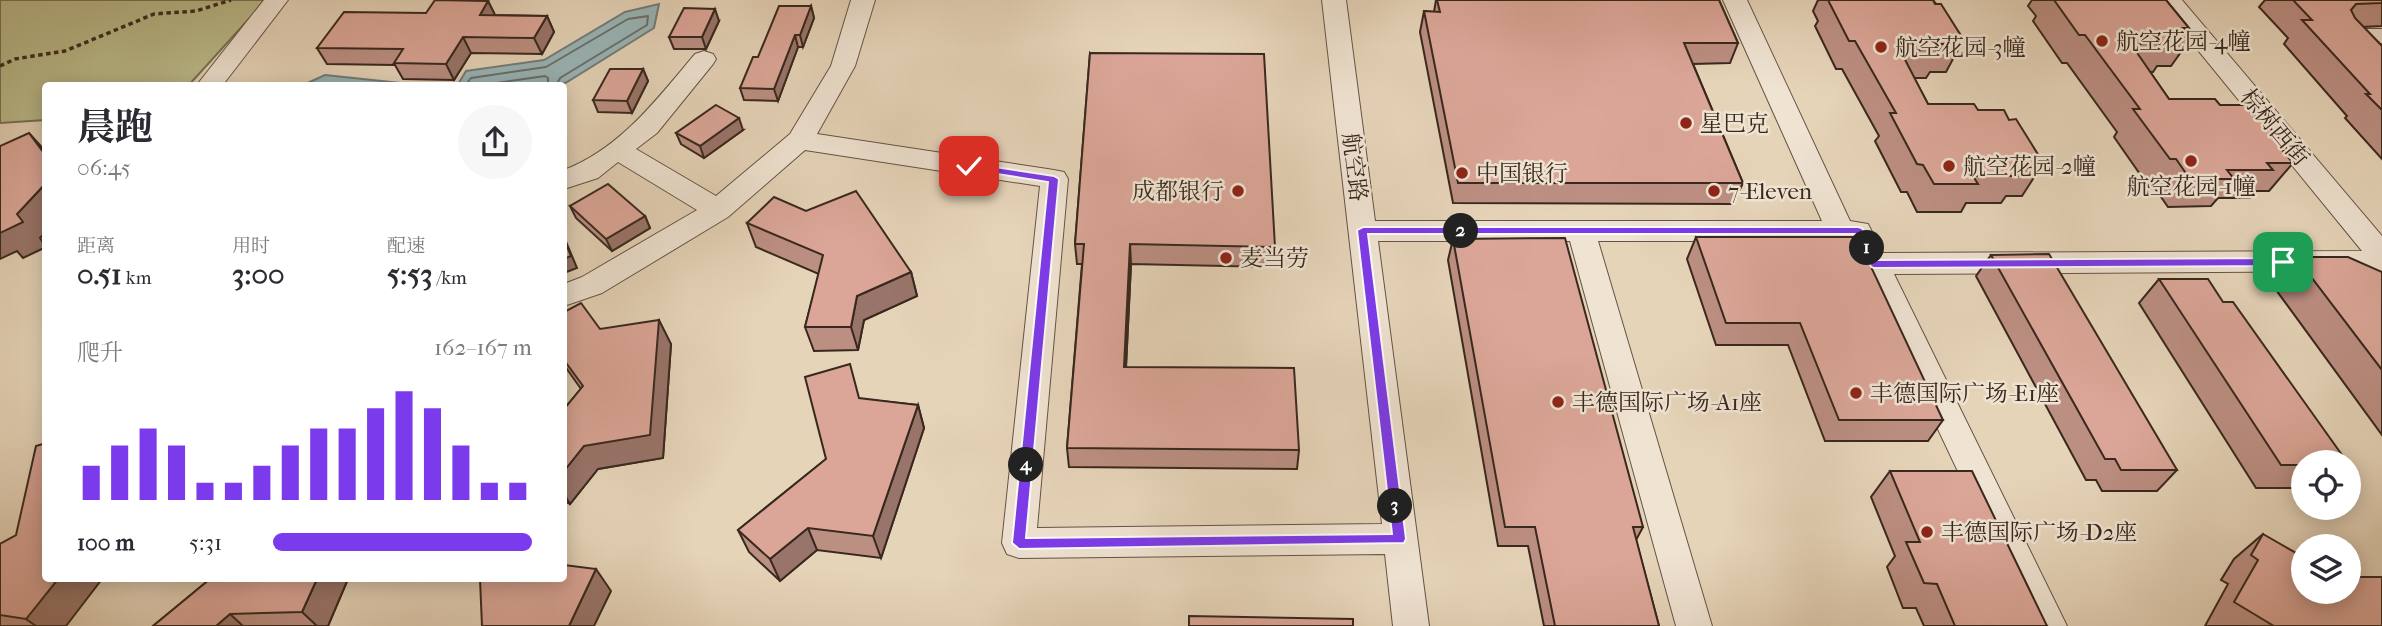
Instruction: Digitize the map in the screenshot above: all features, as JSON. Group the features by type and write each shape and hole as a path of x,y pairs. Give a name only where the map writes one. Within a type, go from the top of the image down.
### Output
{"street":[{"path":"211,82 276,0"},
{"path":"567,294 592,285 718,210 800,140 843,66 863,0"},
{"name":"航空路","path":"1334,0 1399,539 1412,626"},
{"path":"1735,0 1841,231"},
{"name":"棕树西街","path":"2169,0 2382,255"},
{"path":"2382,36 2346,36 2382,74"},
{"path":"567,179 587,171 648,127 704,59"},
{"path":"800,140 1054,179 1019,543 1399,539"},
{"path":"617,149 718,210"},
{"path":"1363,230 1858,231 2049,626"},
{"path":"1581,231 1694,626"},
{"path":"1874,264 2382,261"}],"path":[{"path":"0,66 15,59 65,51 154,14 197,11 231,0"}],"green space":[{"path":"0,0 266,0 192,82 42,82 42,120 0,123"}],"water":[{"path":"659,4 654,28 567,82 459,82 466,71 544,60 625,12"},
{"path":"325,75 391,82 310,82"}],"building":[{"path":"435,0 488,1 480,15 547,16 534,38 463,37 446,64 394,63 403,49 317,48 344,12 426,13"},
{"path":"1437,0 1719,0 1738,43 1684,43 1743,183 1458,183 1424,11 1440,12"},
{"path":"1828,0 1933,0 1935,4 1941,4 1960,34 1955,34 1961,44 1938,44 1941,50 1900,50 1928,104 1974,104 1978,110 2004,110 2009,120 2016,119 2039,156 2033,156 2040,168 2015,168 2019,176 1973,176 1978,184 1934,184 1923,165 1917,164 1890,113 1896,113 1855,41 1849,41"},
{"path":"2054,0 2166,0 2189,28 2183,28 2191,38 2168,38 2173,44 2131,44 2169,99 2215,99 2220,105 2245,105 2253,115 2260,115 2289,151 2283,151 2293,163 2267,163 2273,170 2227,170 2234,179 2190,179 2176,159 2170,159 2133,109 2140,109 2085,35 2079,35"},
{"path":"2293,0 2382,0 2382,3 2356,4 2351,10 2355,18 2382,46 2382,110 2302,20 2312,20"},
{"path":"779,6 811,6 800,35 795,35 774,89 740,88 753,57 758,57"},
{"path":"684,8 715,9 702,37 669,37"},
{"path":"1090,53 1264,54 1275,247 1130,244 1124,367 1294,368 1299,450 1067,448 1084,244 1075,244"},
{"path":"610,69 643,69 627,101 593,100"},
{"path":"716,105 739,118 700,146 676,133"},
{"path":"29,133 42,151 42,187 17,214 23,222 0,233 0,146"},
{"path":"608,184 645,216 606,239 570,206"},
{"path":"856,191 911,272 857,296 851,327 805,327 823,255 747,223 774,197 806,211"},
{"path":"1696,237 1857,237 1943,420 1839,420 1800,323 1726,323"},
{"path":"1565,238 1643,527 1633,527 1659,626 1555,626 1535,527 1505,527 1453,239"},
{"path":"2049,254 2177,470 2121,470 2115,459 2105,459 1991,255"},
{"path":"2296,257 2348,257 2382,272 2382,370"},
{"path":"2159,279 2208,279 2223,302 2233,302 2338,450 2291,450 2291,465 2281,465"},
{"path":"581,303 600,329 659,320 650,435 584,446 567,467 567,405 583,386 567,364 567,310"},
{"path":"850,364 859,398 918,405 873,536 808,528 770,559 738,530 826,459 805,377"},
{"path":"42,444 42,582 56,582 26,619 0,615 0,544 16,535 36,446"},
{"path":"1890,471 1972,471 2047,626 1955,626 1937,584 1924,583 1906,542 1920,542"},
{"path":"2263,534 2291,550 2291,604 2361,604 2361,577 2382,577 2382,626 2274,626 2234,602 2258,560 2251,555"},
{"path":"567,565 596,569 569,626 482,626 480,582 567,582"},
{"path":"206,582 316,582 302,612 230,614 216,626 153,626"},
{"path":"1189,616 1353,619 1353,626 1189,626"}],"place":[{"name":"航空花园-4幢","path":"2102,41"},
{"name":"航空花园-3幢","path":"1881,47"},
{"name":"星巴克","path":"1686,123"},
{"name":"航空花园-1幢","path":"2191,161"},
{"name":"航空花园-2幢","path":"1949,166"},
{"name":"中国银行","path":"1462,173"},
{"name":"成都银行","path":"1238,191"},
{"name":"7-Eleven","path":"1714,191"},
{"name":"麦当劳","path":"1226,258"},
{"name":"丰德国际广场-E1座","path":"1856,393"},
{"name":"丰德国际广场-A1座","path":"1558,402"},
{"name":"丰德国际广场-D2座","path":"1927,532"}],"route":[{"path":"969,166 1054,179 1019,543 1399,539 1363,230 1858,231 1874,264 2283,262"}]}
